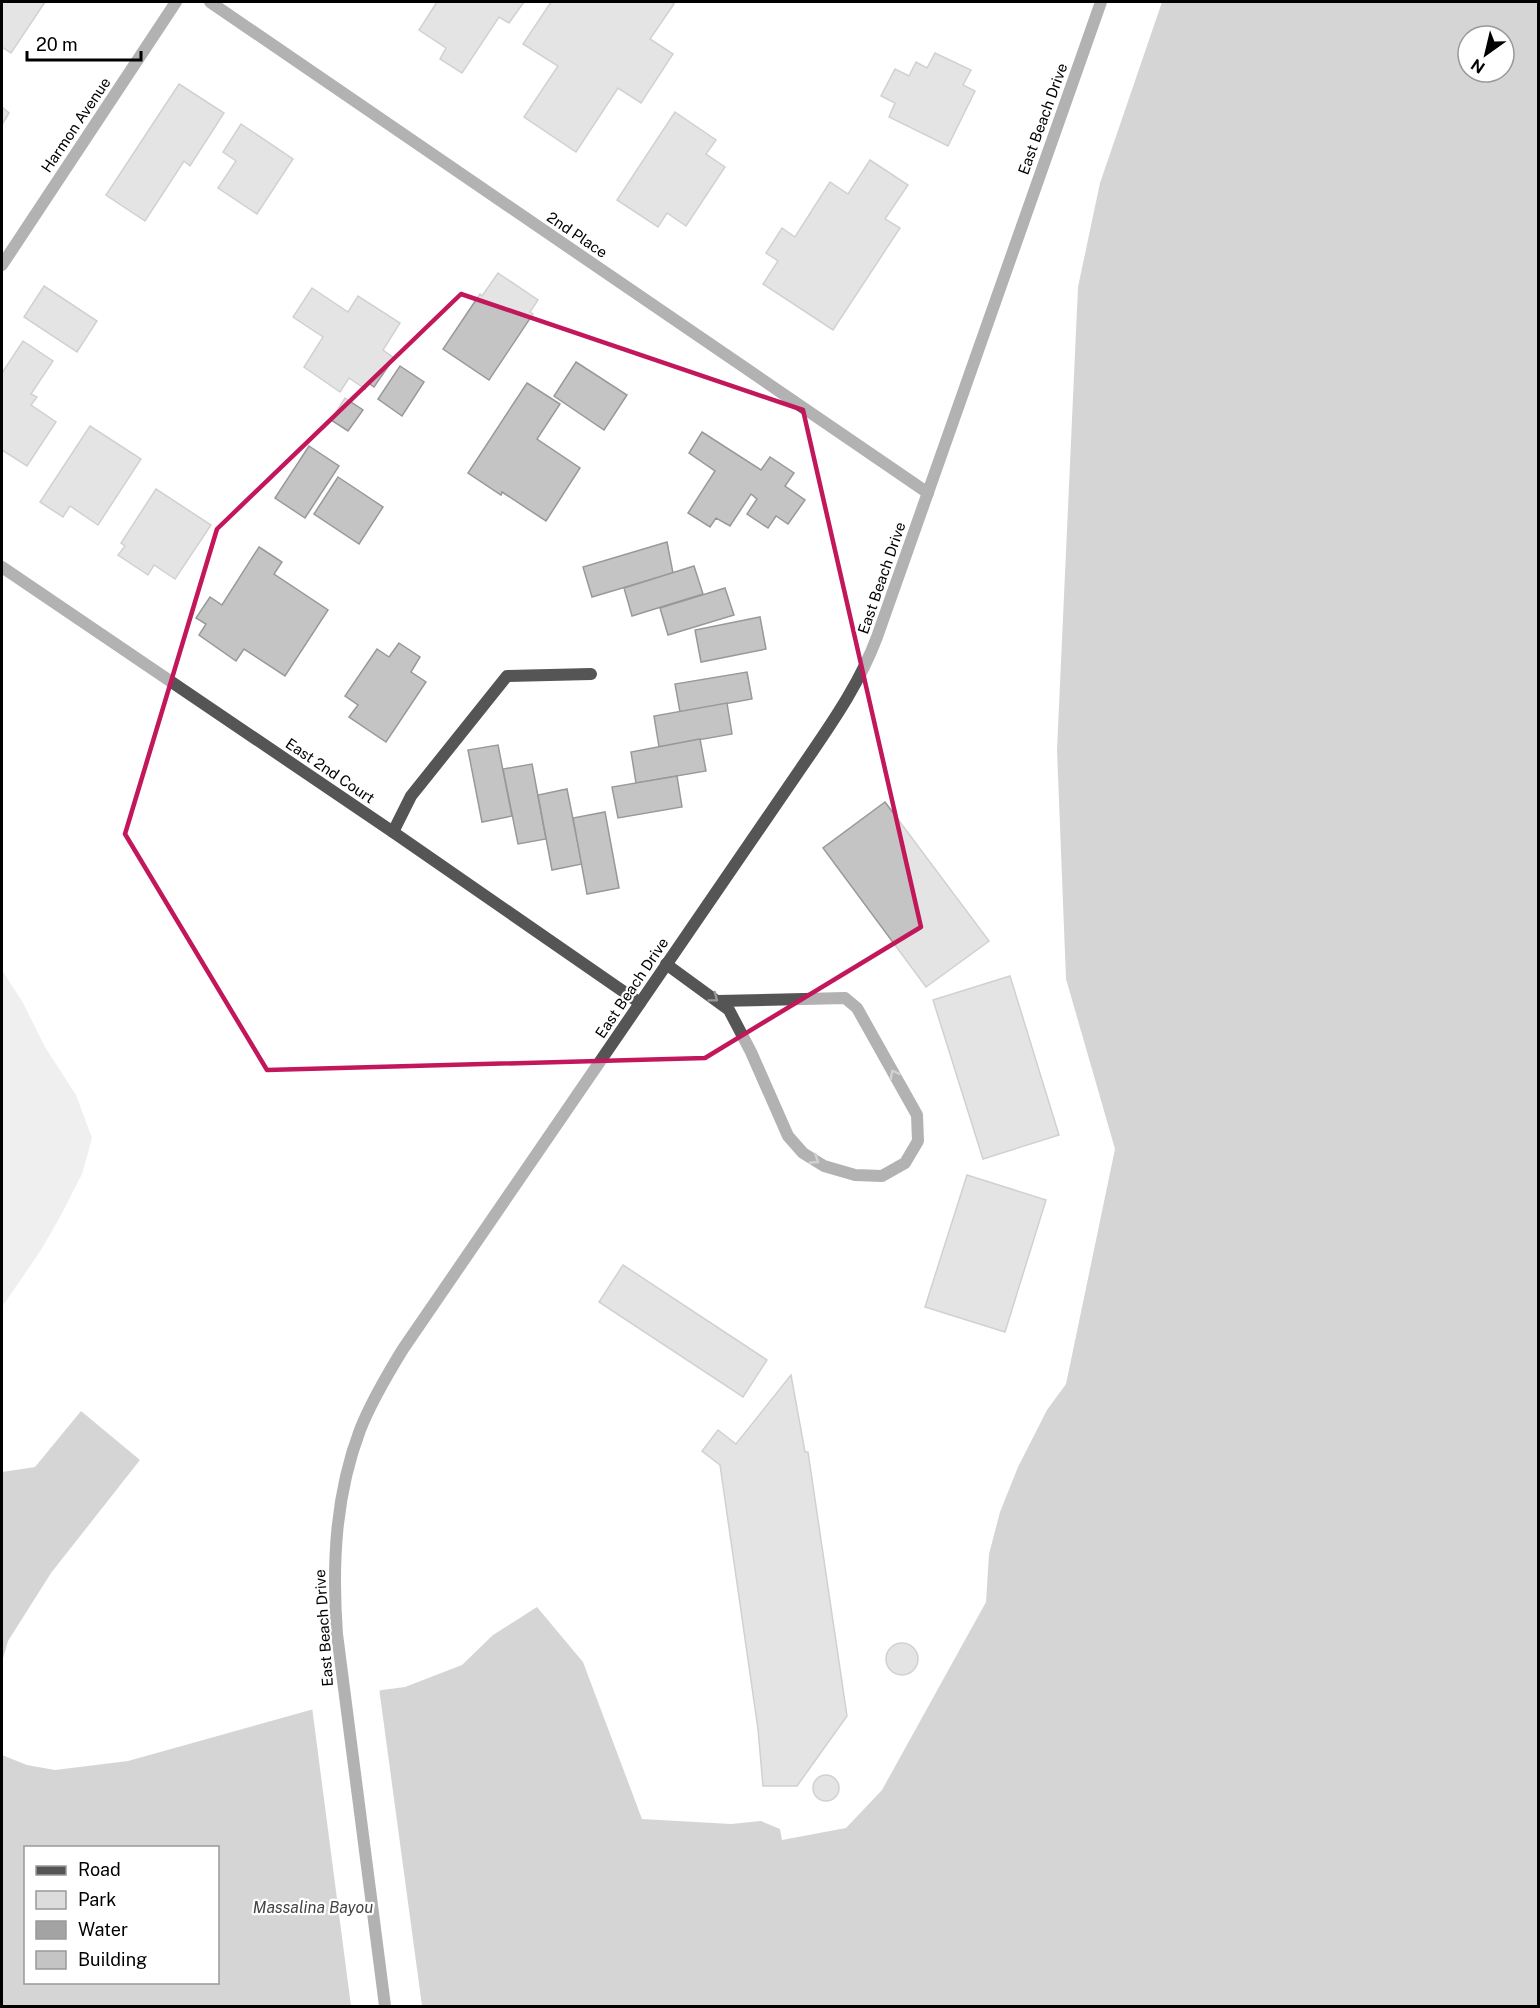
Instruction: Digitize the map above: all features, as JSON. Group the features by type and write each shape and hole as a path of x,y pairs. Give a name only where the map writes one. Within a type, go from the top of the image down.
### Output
{"street":[{"name":"Harmon Avenue","path":"2,265 176,2"},
{"name":"2nd Place","path":"210,2 928,493"},
{"name":"East Beach Drive","path":"385,2007 335,1613 335,1553 348,1470 360,1430 385,1379 403,1349 509,1197 854,688 871,654 1101,2"},
{"name":"East 2nd Court","path":"2,567 393,832 640,1003"},
{"path":"393,832 411,796 507,676 591,674"},
{"path":"666,964 729,1010 751,1052 788,1136 803,1153 824,1166 855,1175 882,1176 905,1163 918,1141 917,1115 857,1008 845,998 718,1001"}],"highlighted area":[{"path":"461,294 803,410 921,927 705,1058 267,1070 125,834 217,529"}],"green space":[{"path":"2,970 23,1003 45,1047 76,1095 92,1138 82,1174 60,1217 41,1250 2,1307"}],"water":[{"name":"Massalina Bayou","path":"1162,2 1538,2 1538,2006 2,2006 2,1755 27,1765 55,1770 128,1761 382,1690 405,1687 462,1665 493,1635 537,1607 583,1662 642,1819 731,1824 761,1821 780,1829 782,1840 846,1828 882,1790 986,1602 989,1554 1000,1512 1018,1467 1047,1410 1066,1384 1115,1149 1066,979 1057,750 1078,287 1100,183"},
{"path":"81,1411 140,1460 51,1573 8,1641 2,1662 2,1472 35,1467"}],"pier":[{"path":"379,1688 422,2006 351,2006 312,1707"}],"building":[{"path":"2,2 45,2 11,53 2,47"},
{"path":"437,2 524,2 509,23 499,17 462,73 440,59 446,48 419,30"},
{"path":"551,2 671,2 674,4 650,39 673,54 641,103 618,88 576,152 524,117 558,66 523,44"},
{"path":"935,53 971,70 963,85 975,91 948,146 889,117 895,103 881,96 895,69 909,76 916,62 927,68"},
{"path":"179,84 224,113 190,166 184,161 145,221 106,195"},
{"path":"2,107 9,113 2,125"},
{"path":"675,112 716,140 706,154 725,167 686,226 667,213 658,227 617,200"},
{"path":"241,124 293,159 257,214 218,188 236,161 223,152"},
{"path":"870,160 908,185 885,219 900,228 833,330 763,284 778,261 766,253 782,228 795,237 830,182 848,194"},
{"path":"498,273 538,300 530,312 533,314 489,380 443,349 480,294 482,296"},
{"path":"44,286 97,321 77,352 24,317"},
{"path":"312,288 348,312 358,296 400,323 383,350 394,358 374,387 368,383 365,389 349,378 340,392 304,367 323,337 293,317"},
{"path":"23,341 53,361 31,394 37,397 31,405 56,422 27,466 2,450 2,373"},
{"path":"576,362 627,395 604,430 554,396"},
{"path":"400,366 424,382 402,416 378,399"},
{"path":"527,383 560,404 537,439 580,468 546,521 468,473"},
{"path":"345,398 363,410 348,431 331,420"},
{"path":"90,426 141,459 98,525 70,506 63,517 40,502"},
{"path":"702,432 761,470 770,457 794,473 785,486 805,500 788,524 776,516 768,528 747,514 757,499 751,494 730,526 716,518 710,527 688,513 715,471 689,453"},
{"path":"309,446 339,466 305,518 275,498"},
{"path":"338,477 383,507 359,544 314,514"},
{"path":"156,489 211,525 175,579 154,565 148,575 118,555 125,546 121,543"},
{"path":"667,542 673,573 592,597 583,567"},
{"path":"259,547 282,562 274,574 328,610 285,676 244,649 236,661 199,635 206,624 196,618 210,597 222,605"},
{"path":"694,566 703,594 632,616 624,588"},
{"path":"725,588 734,615 668,635 660,608"},
{"path":"760,617 766,649 701,662 695,630"},
{"path":"399,643 420,657 411,672 426,682 386,742 349,717 358,705 345,696 377,649 389,657"},
{"path":"747,672 752,699 680,712 675,684"},
{"path":"727,703 732,734 659,747 654,716"},
{"path":"700,739 706,771 636,783 631,752"},
{"path":"498,745 512,816 482,822 468,750"},
{"path":"532,764 546,839 518,844 503,769"},
{"path":"677,776 682,807 618,818 612,787"},
{"path":"567,789 582,864 552,870 538,795"},
{"path":"885,802 989,941 926,987 823,848"},
{"path":"605,812 619,888 587,894 573,818"},
{"path":"1010,976 1059,1135 983,1159 933,1000"},
{"path":"967,1175 1046,1200 1005,1332 925,1307"},
{"path":"623,1265 767,1360 743,1397 599,1302"},
{"path":"791,1375 805,1452 808,1452 847,1716 797,1786 763,1786 758,1729 720,1465 702,1451 718,1430 736,1444"},
{"path":"902,1643 913,1648 918,1659 913,1670 902,1675 891,1670 886,1659 891,1648"},
{"path":"826,1775 835,1779 839,1788 835,1797 826,1801 817,1797 813,1788 817,1779"}]}
